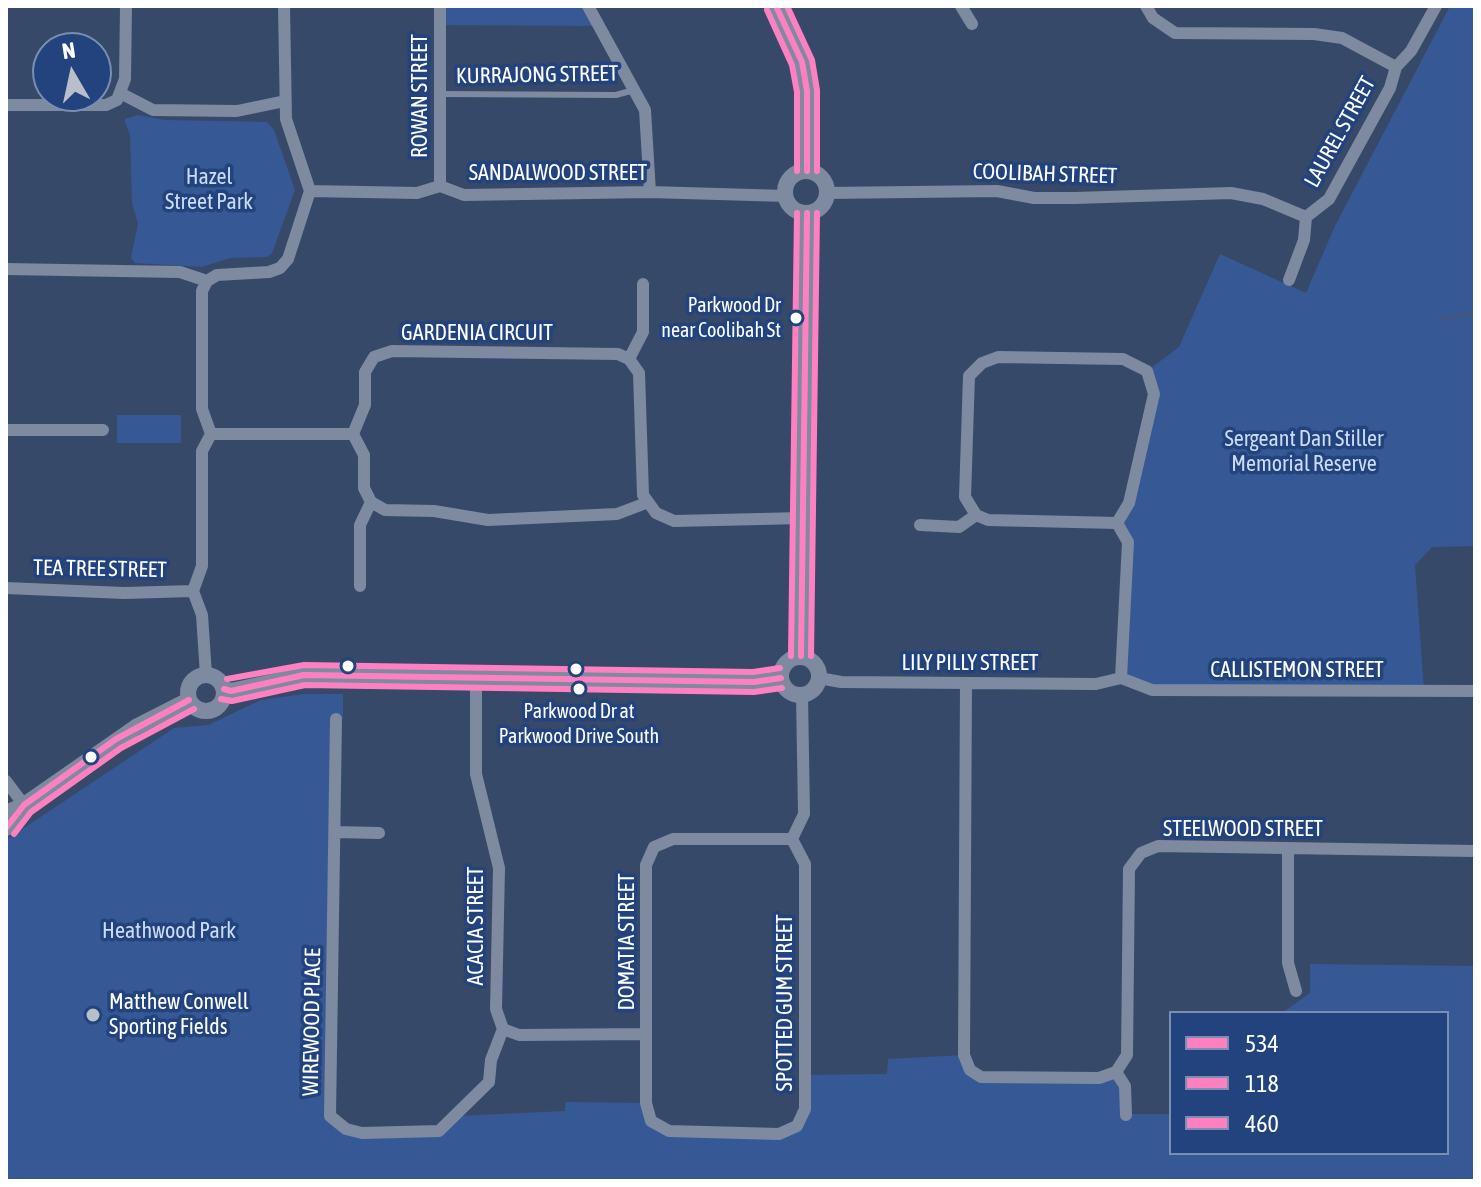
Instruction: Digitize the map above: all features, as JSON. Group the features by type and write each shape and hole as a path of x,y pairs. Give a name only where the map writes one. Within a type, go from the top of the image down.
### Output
{"street":[{"path":"122,94 126,6"},
{"path":"206,675 202,615 193,591 202,566 202,451 211,434 202,409 202,291 207,281 217,275 280,268 288,259 310,191 286,119 284,6"},
{"name":"ROWAN STREET","path":"440,6 440,186"},
{"path":"588,6 645,110 650,192"},
{"path":"776,6 802,62 807,91 807,171"},
{"path":"961,6 972,24"},
{"path":"1146,6 1153,18 1175,33 1314,34 1342,38 1396,67"},
{"name":"LAUREL STREET","path":"1289,280 1304,240 1306,217 1329,199 1390,88 1396,67 1411,51 1436,6"},
{"path":"122,94 153,110 237,111 285,101"},
{"path":"6,105 106,105 122,94"},
{"path":"807,171 822,178 826,193 823,205 807,213 794,209 786,196 790,179 807,171"},
{"name":"SANDALWOOD STREET","path":"310,191 417,193 440,186 464,195 650,192 786,196"},
{"name":"COOLIBAH STREET","path":"826,193 997,191 1034,198 1177,198 1231,193 1263,199 1306,217"},
{"path":"801,656 807,213"},
{"path":"6,269 180,272 207,281"},
{"path":"643,284 643,332 629,359 639,373 644,463 642,487 646,503 656,513 674,521 723,517 803,518"},
{"name":"GARDENIA CIRCUIT","path":"353,434 365,405 365,372 374,357 392,351 618,354 629,359"},
{"path":"998,357 1123,359 1147,371 1154,394 1129,503 1117,523 988,520 976,515 965,497 969,376 982,363 998,357"},
{"path":"6,430 103,430"},
{"path":"211,434 353,434 364,455 364,488 371,502 385,510 434,511 488,520 606,515 646,503"},
{"path":"360,586 360,525 371,502"},
{"path":"920,525 959,527 976,515"},
{"path":"1117,523 1128,542 1121,678"},
{"name":"TEA TREE STREET","path":"6,588 124,593 193,591"},
{"path":"801,656 814,663 819,678 814,689 802,695 788,691 781,678 783,666 801,656"},
{"path":"224,689 222,702 211,710 195,707 189,700 191,683 206,675 217,679 224,689 231,691 304,675 754,682 781,678"},
{"name":"LILY PILLY STREET","path":"819,678 1096,684 1121,678"},
{"name":"CALLISTEMON STREET","path":"1121,678 1152,690 1475,691"},
{"name":"ACACIA STREET","path":"476,679 476,774 499,868 496,1009 503,1029"},
{"path":"966,683 964,1055 970,1070 981,1077 1099,1078 1116,1072 1125,1086 1126,1115"},
{"path":"792,839 804,814 802,695"},
{"path":"6,813 24,805 116,739 189,700"},
{"name":"WIREWOOD PLACE","path":"336,719 330,1116 346,1129 362,1133 439,1131 489,1082 491,1060 503,1029"},
{"path":"6,781 24,805"},
{"path":"6,828 24,805"},
{"path":"335,832 379,833"},
{"name":"DOMATIA STREET","path":"646,1034 646,865 654,847 673,839 792,839"},
{"name":"SPOTTED GUM STREET","path":"646,1034 646,1103 651,1121 669,1131 779,1134 797,1126 805,1109 805,864 792,839"},
{"name":"STEELWOOD STREET","path":"1116,1072 1127,1055 1129,869 1141,853 1158,846 1475,851"},
{"path":"1288,849 1288,963 1296,991"},
{"path":"503,1029 519,1035 646,1034"}],"lane":[{"name":"KURRAJONG STREET","path":"441,94 616,95 634,90"}],"green space":[{"path":"440,6 588,6 599,26 440,25"},
{"name":"Sergeant Dan Stiller Memorial Reserve","path":"1450,6 1475,6 1475,546 1432,547 1415,565 1424,690 1152,690 1121,678 1128,542 1117,523 1129,503 1154,394 1147,371 1179,347 1220,254 1306,293 1335,226"},
{"name":"Hazel Street Park","path":"138,115 165,120 267,122 274,130 295,190 272,253 267,257 230,258 202,267 135,263 131,258 138,224 132,203 130,135 125,119"},
{"path":"117,415 181,415 181,443 117,443"},
{"name":"Heathwood Park","path":"304,694 343,694 343,719 337,719 330,1116 346,1129 439,1131 458,1116 565,1111 566,1102 646,1103 651,1121 669,1131 779,1134 797,1126 805,1075 887,1074 888,1059 964,1055 981,1077 1116,1072 1126,1114 1169,1114 1169,1155 1449,1155 1449,1011 1285,1011 1310,993 1310,964 1475,966 1475,1181 6,1181 6,840 174,728 208,725 261,700"}],"waterway":[{"path":"1442,318 1475,313"}],"transit line":[{"name":"534","path":"776,6 802,62 807,91 807,171"},
{"name":"460","path":"787,6 812,60 817,90 817,171"},
{"name":"118","path":"767,10 792,65 797,92 797,171"},
{"name":"460","path":"791,656 797,213"},
{"name":"534","path":"801,656 807,213"},
{"name":"118","path":"811,656 817,213"},
{"name":"460","path":"227,679 304,665 753,672 780,668"},
{"name":"534","path":"224,689 231,691 304,675 754,682 781,678"},
{"name":"118","path":"221,699 232,701 305,685 754,692 782,688"},
{"name":"534","path":"6,828 24,805 116,739 189,700"},
{"name":"118","path":"14,834 31,812 121,748 194,709"}],"place":[{"name":"Parkwood Dr near Coolibah St","path":"796,318"},
{"name":"Parkwood Dr at Parkwood Drive South","path":"579,689"},
{"name":"Matthew Conwell Sporting Fields","path":"93,1015"}]}
